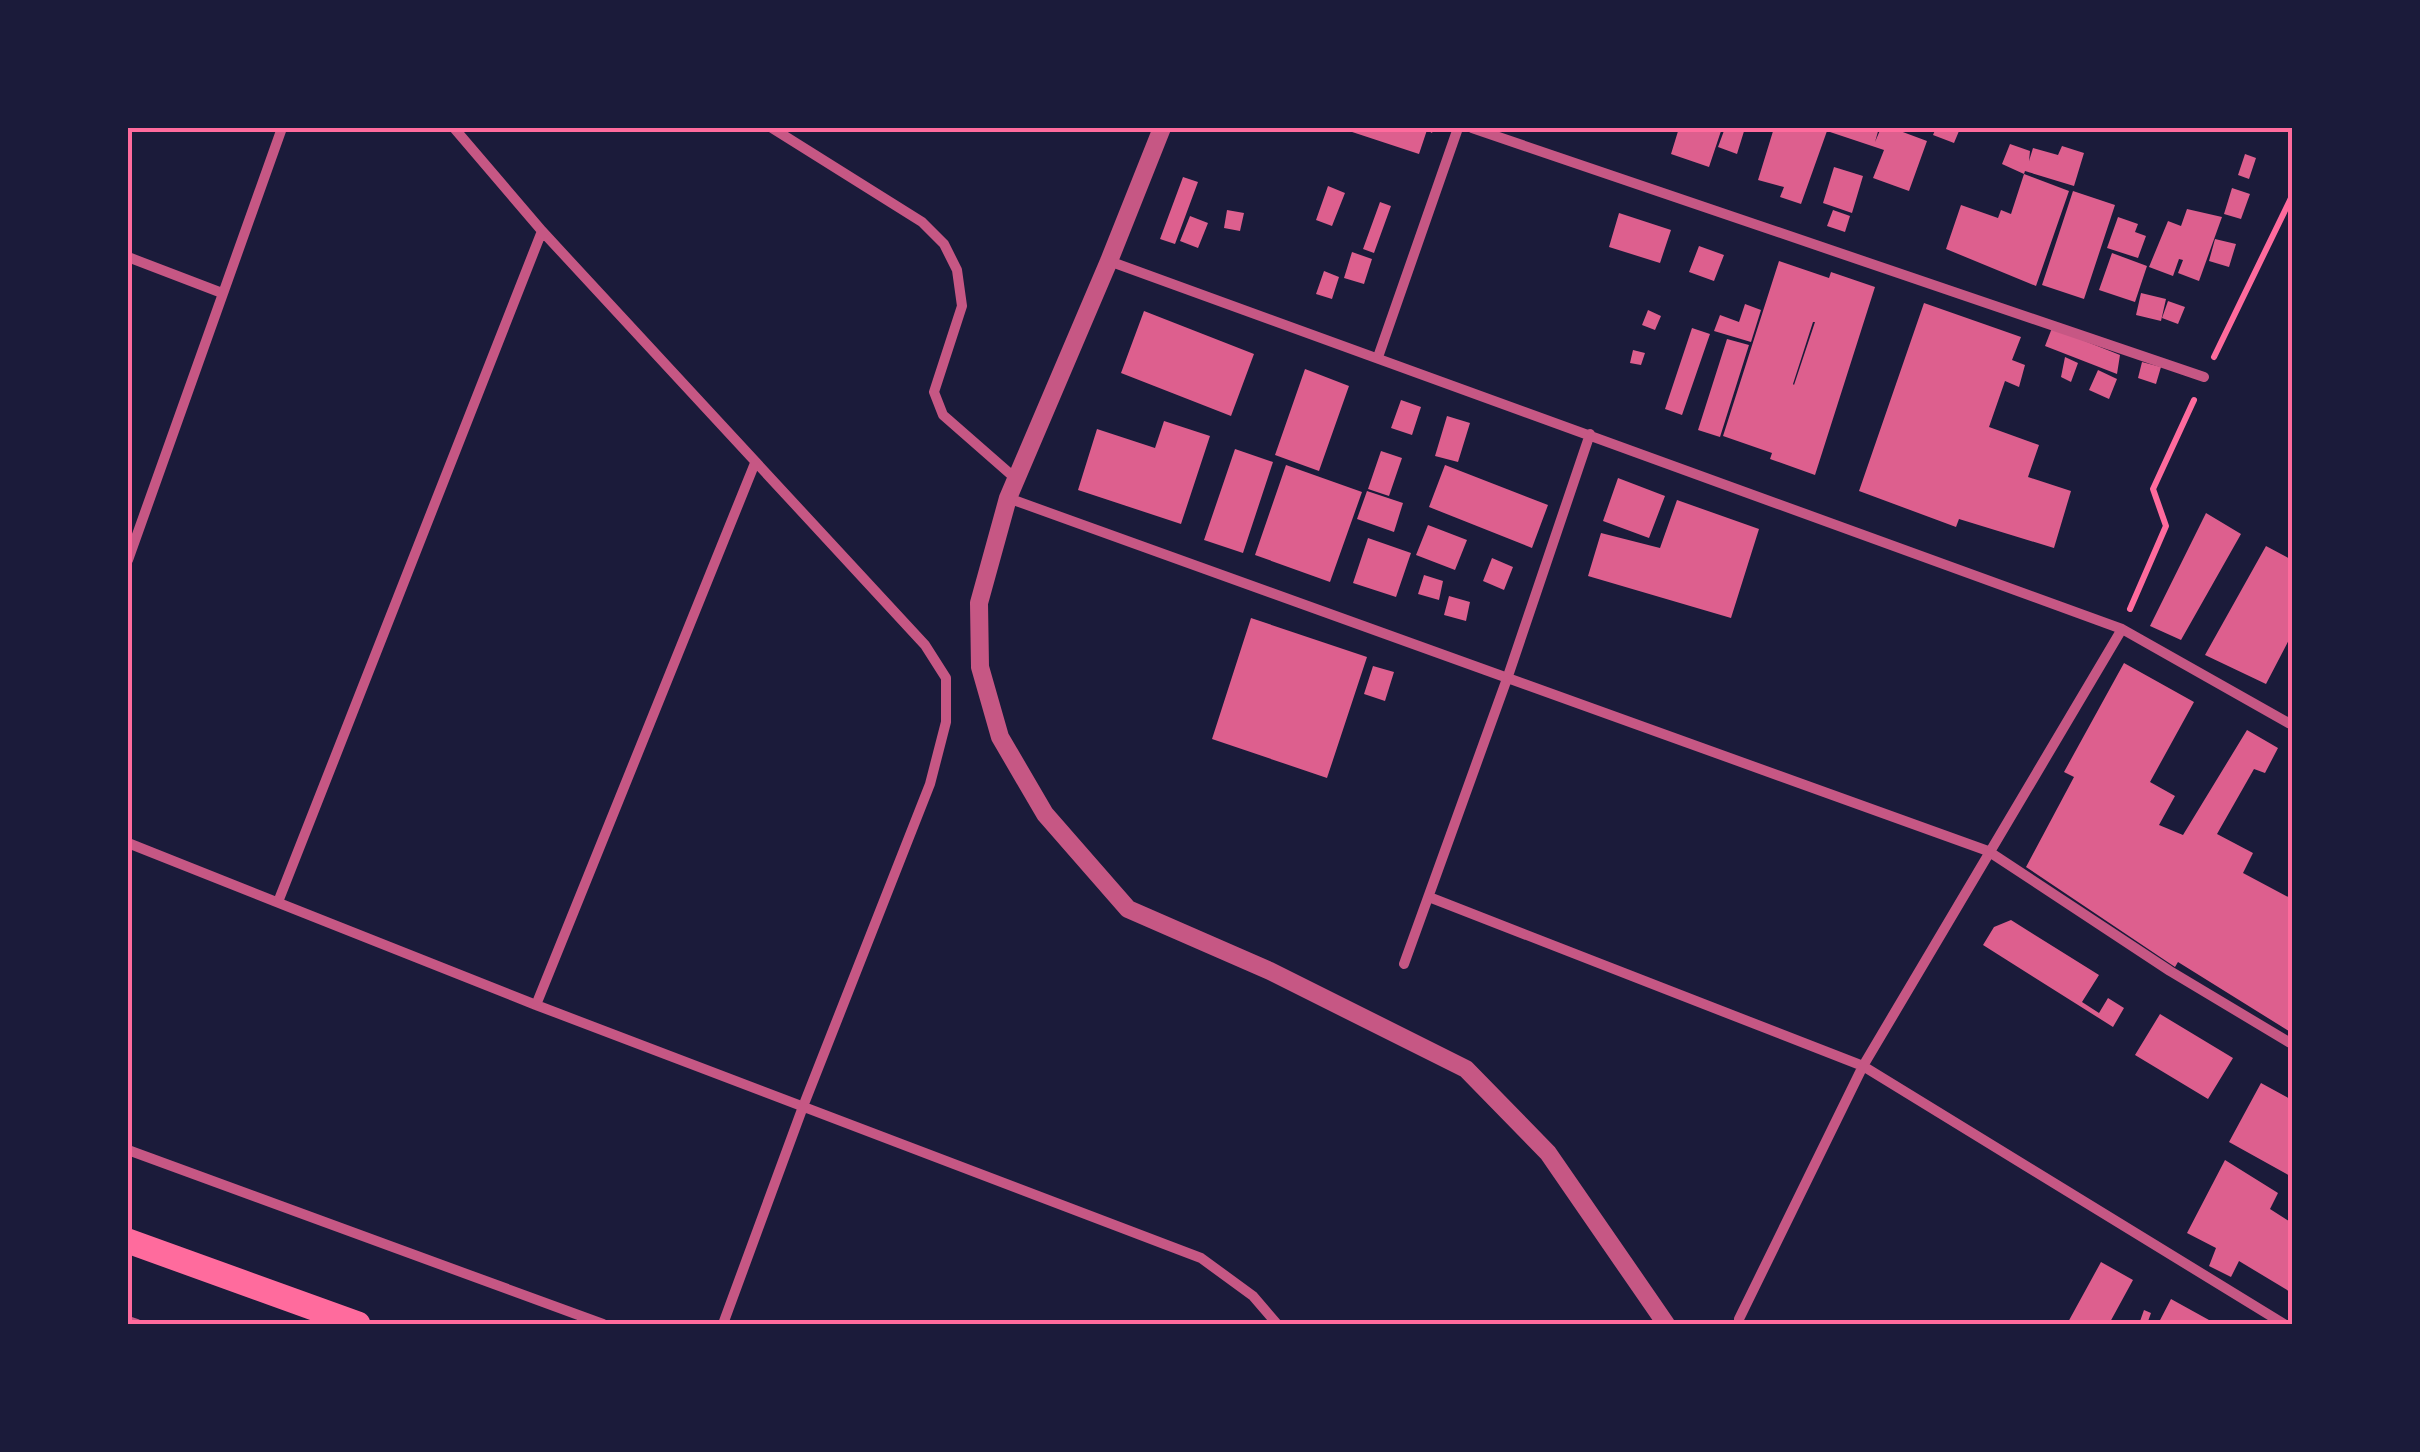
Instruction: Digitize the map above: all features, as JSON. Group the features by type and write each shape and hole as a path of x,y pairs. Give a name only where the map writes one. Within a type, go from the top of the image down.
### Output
{"main road":[{"path":"128,1242 358,1324"}],"street":[{"path":"128,560 282,128"},
{"path":"454,128 542,231 925,644 946,678 946,722 930,784 804,1104 723,1324"},
{"path":"772,128 922,222 944,244 958,270 962,306 934,392 943,416 1016,479"},
{"path":"1162,128 1110,261 1008,498 979,603 980,667 1000,737 1045,814 1128,909 1270,971 1466,1069 1548,1153 1666,1324"},
{"path":"1378,357 1458,128"},
{"path":"1472,128 2204,377"},
{"path":"278,902 542,231"},
{"path":"128,257 222,293"},
{"path":"1110,261 2122,629 2292,725"},
{"path":"1404,964 1590,434"},
{"path":"536,1005 754,462"},
{"path":"1008,498 1988,851 2170,971 2292,1044"},
{"path":"1740,1324 1863,1066 2122,629"},
{"path":"128,844 536,1005 1201,1258 1253,1296 1277,1324"},
{"path":"1429,896 1863,1066 2284,1324"},
{"path":"128,1150 603,1324"},
{"path":"128,1321 137,1324"}],"path":[{"path":"2122,629 2166,526 2152,489 2292,196"}],"building":[{"path":"1340,128 1434,128 1432,133 1427,130 1419,154"},
{"path":"1679,128 1722,128 1709,167 1671,154"},
{"path":"1725,128 1745,128 1737,154 1718,147"},
{"path":"1774,128 1879,128 1875,142 1881,128 1892,128 1927,141 1909,191 1873,178 1884,150 1827,131 1801,204 1780,197 1784,187 1758,180"},
{"path":"1936,128 1959,131 1954,143 1933,135"},
{"path":"2010,144 2030,151 2029,161 2033,148 2058,155 2062,146 2084,153 2074,186 2025,171 2024,174 2002,164"},
{"path":"2245,154 2256,158 2249,179 2238,175"},
{"path":"1834,167 1863,176 1852,213 1823,203"},
{"path":"2024,174 2069,191 2036,286 1946,249 1961,205 1998,218 2001,210 2011,214"},
{"path":"1183,177 1198,182 1175,244 1160,239"},
{"path":"1328,186 1345,193 1332,226 1316,220"},
{"path":"2232,188 2250,194 2241,219 2224,214"},
{"path":"2073,191 2115,205 2084,299 2042,285"},
{"path":"1380,202 1391,206 1374,253 1363,249"},
{"path":"2187,209 2222,217 2199,281 2178,273 2183,260 2179,259 2173,276 2149,267 2168,221 2181,226"},
{"path":"1227,210 1244,213 1240,231 1224,228"},
{"path":"1833,210 1850,216 1845,232 1827,226"},
{"path":"1619,213 1671,230 1660,263 1609,247"},
{"path":"1190,216 1208,223 1198,248 1180,241"},
{"path":"2118,217 2138,224 2135,232 2146,236 2138,258 2107,248"},
{"path":"2215,239 2236,244 2229,267 2209,261"},
{"path":"1699,246 1724,255 1714,281 1689,272"},
{"path":"1352,252 1372,259 1364,284 1344,278"},
{"path":"2112,253 2147,266 2135,302 2099,290"},
{"path":"1779,261 1829,278 1831,272 1875,287 1815,475 1770,459 1772,453 1723,436","holes":["1813,322 1815,322 1794,385"]},
{"path":"1324,271 1339,277 1332,299 1316,294"},
{"path":"2141,293 2166,299 2161,321 2136,315"},
{"path":"2168,301 2185,307 2178,324 2162,318"},
{"path":"1924,303 2021,337 2012,360 2025,365 2019,387 2005,381 1989,427 2039,445 2028,477 2071,491 2054,548 1959,519 1956,527 1859,491"},
{"path":"1745,304 1761,310 1751,342 1714,331 1720,315 1739,322"},
{"path":"1648,310 1661,316 1655,330 1642,325"},
{"path":"1144,311 1254,354 1231,416 1121,373"},
{"path":"1692,328 1710,334 1682,415 1665,409"},
{"path":"2052,328 2120,355 2117,374 2045,346"},
{"path":"1727,339 1749,345 1720,437 1698,430"},
{"path":"1633,350 1645,353 1641,365 1630,363"},
{"path":"2065,357 2078,363 2071,382 2061,377"},
{"path":"2142,362 2161,367 2156,384 2138,378"},
{"path":"1305,369 1349,386 1319,471 1275,455"},
{"path":"2098,370 2117,379 2109,399 2089,390"},
{"path":"1401,400 1421,407 1412,435 1391,428"},
{"path":"1447,416 1470,423 1458,462 1435,456"},
{"path":"1164,421 1210,436 1181,524 1078,490 1097,429 1155,448"},
{"path":"1235,449 1273,462 1243,553 1204,540"},
{"path":"1381,451 1402,458 1389,496 1368,489"},
{"path":"1286,465 1362,492 1330,582 1255,555"},
{"path":"1445,465 1548,505 1532,548 1429,507"},
{"path":"1618,478 1665,496 1649,538 1603,521"},
{"path":"1367,491 1403,503 1394,532 1357,519"},
{"path":"1677,500 1759,529 1731,618 1588,576 1601,533 1660,548"},
{"path":"2206,513 2241,534 2181,640 2150,626"},
{"path":"1428,525 1467,540 1455,570 1416,555"},
{"path":"1368,538 1411,553 1396,597 1353,583"},
{"path":"2266,546 2292,560 2292,634 2266,684 2205,655"},
{"path":"1492,558 1513,567 1504,590 1483,581"},
{"path":"1424,575 1443,581 1439,600 1418,594"},
{"path":"1449,596 1470,602 1466,621 1444,615"},
{"path":"1251,618 1367,657 1327,778 1212,739"},
{"path":"2124,663 2194,702 2150,782 2175,796 2159,825 2183,835 2247,730 2278,748 2265,773 2254,769 2217,834 2253,853 2243,873 2292,899 2292,1033 2178,962 2175,967 2026,867 2074,777 2064,772"},
{"path":"1373,666 1394,672 1385,701 1364,694"},
{"path":"2011,920 2099,975 2082,1002 2099,1013 2108,998 2124,1008 2113,1027 1983,945 1994,927"},
{"path":"2160,1014 2233,1058 2208,1099 2135,1055"},
{"path":"2261,1083 2292,1100 2292,1177 2229,1142"},
{"path":"2225,1160 2278,1193 2270,1209 2292,1223 2292,1293 2239,1261 2231,1277 2209,1266 2216,1248 2187,1233"},
{"path":"2101,1262 2133,1280 2109,1324 2067,1324"},
{"path":"2171,1299 2209,1320 2206,1324 2158,1324"},
{"path":"2144,1310 2151,1313 2147,1324 2139,1324"}]}
